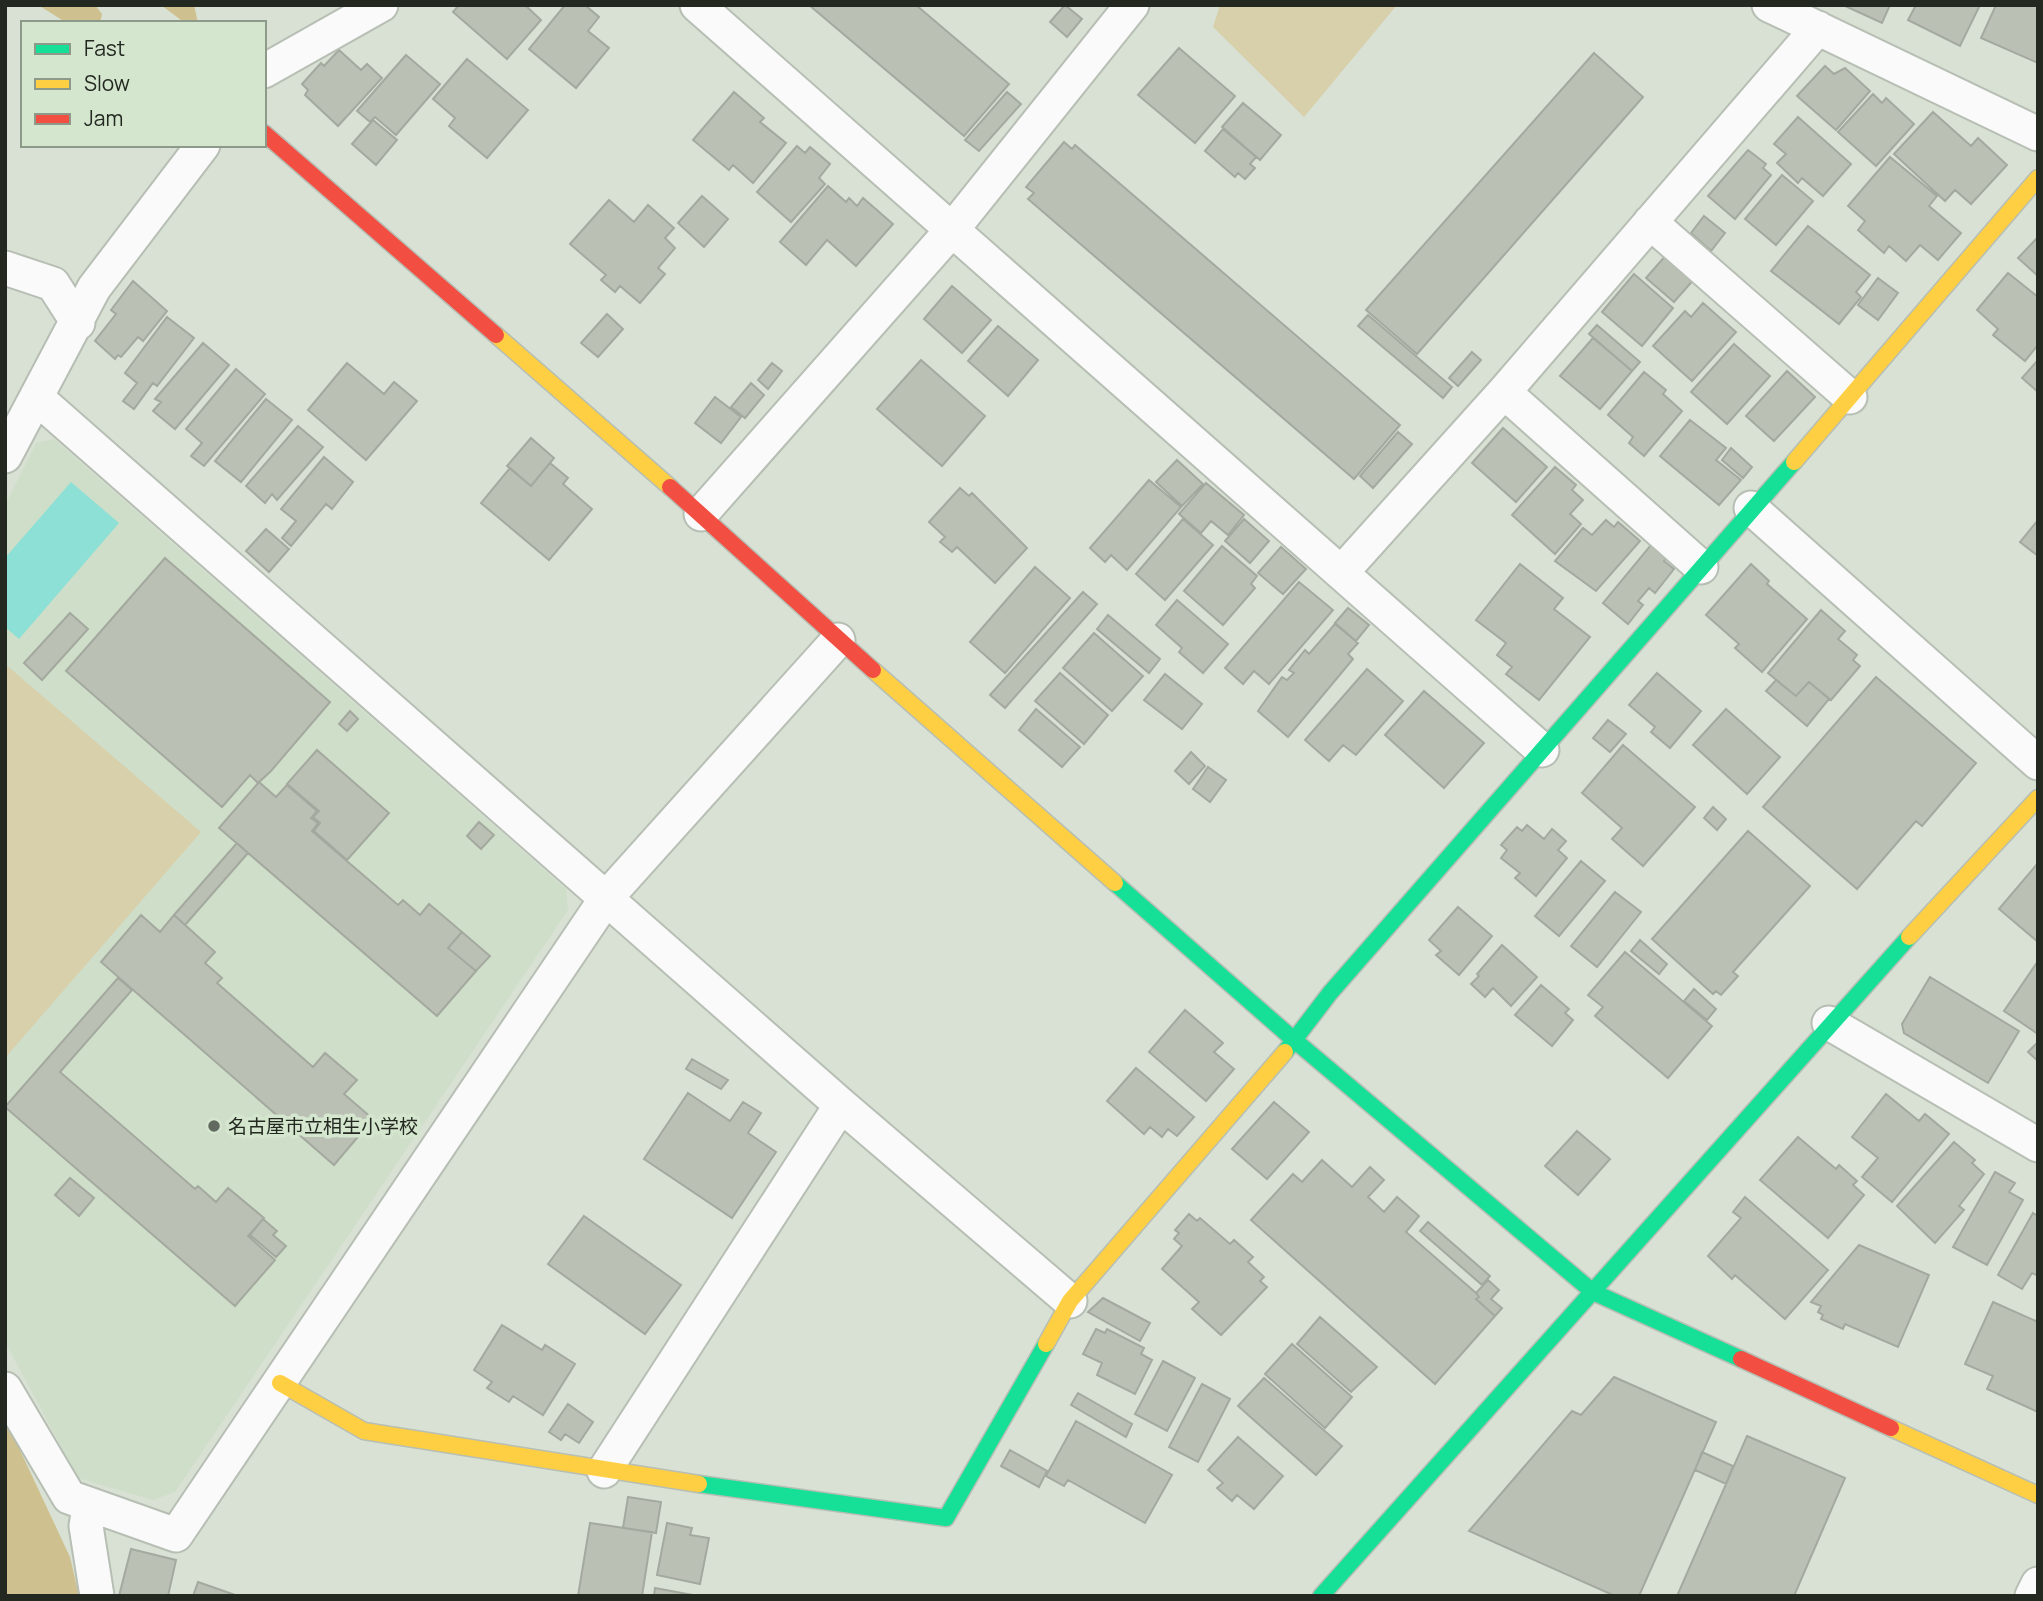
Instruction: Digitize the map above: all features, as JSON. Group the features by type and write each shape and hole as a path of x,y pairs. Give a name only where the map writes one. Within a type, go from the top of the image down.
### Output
{"street":[{"path":"266,70 381,5"},
{"path":"696,5 1542,750"},
{"path":"701,514 951,231 1132,5"},
{"path":"1769,5 2038,134"},
{"path":"1341,573 1504,392 1818,28"},
{"path":"266,135 701,514 838,640 1293,1039 1593,1292 2038,1495"},
{"path":"5,456 78,323 94,288 201,147"},
{"path":"280,1383 364,1431 604,1471 946,1518 1070,1301 1275,1066 1293,1039 1542,750 2038,178"},
{"path":"1650,222 1850,397"},
{"path":"5,268 53,284 78,323"},
{"path":"1504,392 1701,567"},
{"path":"37,398 841,1105 1070,1301"},
{"path":"1751,508 2038,763"},
{"path":"5,1389 69,1497 89,1507 176,1535 607,897 838,640"},
{"path":"1321,1596 1829,1023 2038,798"},
{"path":"1829,1023 2038,1145"},
{"path":"604,1471 841,1105"},
{"path":"89,1507 86,1526 97,1596"},
{"path":"2032,1596 2038,1584"}],"shaded area":[{"path":"38,5 95,5 102,14 100,21 64,21"},
{"path":"161,5 194,5 198,21 182,21"},
{"path":"1220,5 1397,5 1304,117 1213,27"},
{"name":"名古屋市立相生小学校","path":"54,439 566,889 568,910 175,1492 153,1500 78,1478 5,1342 5,505 36,443"},
{"path":"5,664 201,832 5,1058"},
{"path":"5,1418 70,1557 79,1596 5,1596"}],"water":[{"path":"71,482 119,523 19,639 5,627 5,558"}],"building":[{"path":"459,5 525,5 541,20 507,59 453,12"},
{"path":"565,5 585,5 599,17 588,31 609,48 576,88 529,49"},
{"path":"809,5 916,5 1009,84 964,136"},
{"path":"1065,5 1082,19 1067,37 1050,22"},
{"path":"1843,5 1890,5 1882,23"},
{"path":"1916,5 1980,5 1960,46 1908,20"},
{"path":"1996,5 2038,5 2038,63 1981,38"},
{"path":"1179,48 1235,96 1195,143 1138,95"},
{"path":"339,50 361,70 367,64 382,78 338,126 305,95 308,90 302,84 321,63 324,66"},
{"path":"1594,53 1643,97 1417,354 1366,310"},
{"path":"406,55 440,84 396,135 375,117 370,122 357,111"},
{"path":"467,59 528,110 487,158 449,126 455,118 433,99"},
{"path":"1825,66 1834,74 1845,68 1870,91 1836,130 1797,96"},
{"path":"734,92 764,118 760,122 786,143 753,183 733,165 729,170 693,140"},
{"path":"1007,92 1021,104 979,151 965,140"},
{"path":"1873,94 1882,103 1886,98 1914,124 1876,166 1838,132"},
{"path":"1243,103 1281,135 1260,160 1222,127"},
{"path":"1933,112 1971,146 1978,138 2007,165 1971,204 1955,190 1945,201 1894,154"},
{"path":"1798,117 1851,164 1823,196 1802,178 1798,183 1777,163 1786,154 1774,144"},
{"path":"373,120 397,140 376,165 352,144"},
{"path":"1223,129 1256,157 1250,164 1255,168 1245,179 1238,173 1235,177 1205,151"},
{"path":"1064,142 1072,149 1075,145 1400,425 1354,479 1028,199 1034,193 1026,187"},
{"path":"797,146 805,153 810,147 830,164 819,178 825,184 791,222 757,192"},
{"path":"1748,150 1766,164 1763,168 1771,175 1735,219 1708,196"},
{"path":"1890,157 1937,196 1929,206 1961,233 1938,260 1920,245 1906,261 1889,246 1884,253 1858,230 1865,221 1848,206"},
{"path":"1782,175 1813,201 1776,245 1745,219"},
{"path":"828,186 846,202 849,198 857,206 863,198 893,224 856,266 827,240 806,265 780,242"},
{"path":"702,196 728,219 704,247 678,223"},
{"path":"609,200 634,222 648,205 674,228 665,238 675,248 658,268 665,274 640,303 620,286 615,292 601,280 606,275 570,244"},
{"path":"1704,216 1725,233 1711,251 1691,233"},
{"path":"1808,226 1870,275 1856,292 1861,297 1839,324 1771,271"},
{"path":"2038,237 2038,276 2018,258"},
{"path":"1667,254 1695,278 1674,302 1646,278"},
{"path":"2008,273 2038,297 2038,345 2025,361 1993,335 1998,329 1977,310"},
{"path":"1634,274 1673,308 1642,346 1602,312"},
{"path":"1878,278 1898,293 1878,320 1858,305"},
{"path":"133,281 167,311 143,341 138,337 121,357 118,355 115,359 95,341 116,314 111,310"},
{"path":"952,286 991,320 962,353 924,319"},
{"path":"1703,303 1736,332 1692,381 1653,346 1685,311 1691,317"},
{"path":"607,314 623,329 598,357 581,343"},
{"path":"1368,315 1452,387 1443,398 1358,326"},
{"path":"167,317 194,338 157,386 153,383 134,409 123,401 137,383 125,373"},
{"path":"1597,325 1640,362 1632,371 1589,334"},
{"path":"998,326 1038,360 1008,396 968,361"},
{"path":"1593,338 1632,371 1600,409 1560,376"},
{"path":"203,343 229,365 175,429 153,411 161,402 155,399"},
{"path":"1734,344 1770,376 1727,424 1691,392"},
{"path":"1472,352 1481,360 1458,386 1449,378"},
{"path":"921,360 985,416 942,466 877,409"},
{"path":"2038,360 2038,392 2022,378"},
{"path":"347,363 384,394 394,382 417,401 366,460 308,410"},
{"path":"772,363 782,371 768,389 758,380"},
{"path":"236,369 265,394 204,466 191,456 202,443 186,429"},
{"path":"1787,371 1815,397 1774,441 1746,416"},
{"path":"1644,372 1666,390 1663,394 1682,411 1644,456 1629,443 1633,437 1608,415"},
{"path":"751,383 764,395 745,418 731,407"},
{"path":"715,397 741,417 721,443 695,423"},
{"path":"266,399 292,420 241,482 215,461"},
{"path":"1690,420 1726,448 1716,460 1741,480 1719,505 1660,456"},
{"path":"298,426 323,447 277,500 272,494 265,503 246,486"},
{"path":"1503,428 1547,467 1516,502 1472,463"},
{"path":"1398,432 1412,444 1373,488 1360,476"},
{"path":"531,438 554,458 531,486 507,466"},
{"path":"1731,448 1752,467 1743,478 1722,460"},
{"path":"324,457 353,482 332,509 326,504 291,546 282,538 296,521 281,509"},
{"path":"1177,460 1203,484 1182,506 1156,482"},
{"path":"550,463 568,478 563,484 592,509 549,560 481,503 510,468 531,486"},
{"path":"1555,467 1576,485 1572,490 1583,500 1570,514 1581,524 1555,554 1512,515"},
{"path":"1149,480 1181,507 1127,570 1111,555 1105,562 1090,548"},
{"path":"1206,483 1244,515 1228,535 1211,521 1201,533 1179,514"},
{"path":"960,488 969,496 972,493 1027,548 995,583 957,547 952,552 940,542 945,537 929,522"},
{"path":"1183,519 1213,545 1165,600 1136,574"},
{"path":"1244,519 1269,541 1250,563 1225,541"},
{"path":"1606,520 1614,527 1618,522 1640,541 1596,591 1555,561 1583,528 1592,535"},
{"path":"2038,520 2038,556 2020,542"},
{"path":"266,529 289,549 269,572 246,551"},
{"path":"1655,540 1671,552 1664,561 1674,569 1655,593 1649,588 1638,601 1643,605 1628,624 1603,603"},
{"path":"1222,546 1257,576 1251,584 1255,588 1223,625 1184,591"},
{"path":"1281,547 1306,569 1283,594 1258,573"},
{"path":"165,558 330,702 271,771 258,783 250,775 222,807 66,671"},
{"path":"1520,564 1563,598 1554,609 1590,637 1539,700 1506,674 1512,667 1497,655 1506,643 1476,620"},
{"path":"1751,564 1769,581 1767,584 1807,619 1762,672 1735,648 1739,644 1706,615"},
{"path":"1035,567 1070,598 1005,673 970,642"},
{"path":"1299,582 1333,610 1269,684 1254,671 1243,684 1225,668"},
{"path":"1083,592 1097,604 1005,708 990,695"},
{"path":"1177,600 1228,644 1203,673 1179,652 1182,648 1156,625"},
{"path":"1348,608 1369,625 1356,641 1335,623"},
{"path":"1821,610 1845,631 1838,639 1857,655 1853,660 1860,666 1831,700 1809,682 1796,696 1768,673"},
{"path":"70,613 88,629 42,680 24,663"},
{"path":"1108,615 1160,659 1149,673 1097,629"},
{"path":"1335,624 1358,643 1348,654 1353,659 1288,737 1258,711 1282,677 1287,680 1294,673 1289,670 1305,650 1309,654"},
{"path":"1094,633 1143,676 1112,711 1063,668"},
{"path":"1367,669 1403,701 1356,755 1343,745 1329,761 1305,740"},
{"path":"1060,673 1108,715 1084,744 1035,701"},
{"path":"1657,673 1701,711 1670,748 1651,732 1655,727 1629,705"},
{"path":"1165,674 1202,704 1182,729 1144,700"},
{"path":"1876,677 1976,763 1922,826 1916,821 1857,889 1763,807"},
{"path":"1776,680 1796,696 1809,682 1829,699 1807,726 1766,691"},
{"path":"1424,691 1484,743 1444,788 1385,735"},
{"path":"1036,709 1080,747 1062,767 1019,730"},
{"path":"1726,709 1780,757 1747,794 1693,745"},
{"path":"350,711 358,719 347,731 339,724"},
{"path":"1608,720 1626,734 1610,752 1593,738"},
{"path":"1623,745 1695,807 1643,866 1612,839 1622,828 1582,793"},
{"path":"317,750 389,813 347,860 314,831 320,823 313,817 319,811 287,784"},
{"path":"1191,752 1205,766 1189,784 1175,771"},
{"path":"1208,767 1226,780 1210,802 1193,789"},
{"path":"259,782 276,797 287,785 317,811 311,818 318,823 312,831 398,905 403,900 420,915 429,904 462,932 448,948 476,971 437,1016 219,828"},
{"path":"1713,807 1726,819 1717,830 1704,818"},
{"path":"479,822 494,835 481,849 467,836"},
{"path":"1527,825 1544,839 1552,829 1566,841 1558,850 1567,858 1536,896 1515,878 1520,873 1501,858 1507,850 1501,845 1517,827 1522,831"},
{"path":"1748,831 1810,886 1733,972 1738,976 1721,995 1716,991 1713,994 1652,939"},
{"path":"237,843 248,853 185,925 174,915"},
{"path":"1581,861 1605,881 1559,936 1535,916"},
{"path":"2038,863 2038,942 1999,909"},
{"path":"1615,892 1641,912 1597,967 1571,946"},
{"path":"1458,907 1492,936 1459,975 1436,955 1441,951 1429,940"},
{"path":"141,915 160,932 174,915 215,952 205,963 222,978 217,983 313,1067 325,1053 357,1080 344,1094 373,1119 334,1165 101,962"},
{"path":"462,932 490,956 476,971 448,948"},
{"path":"1640,940 1667,964 1659,974 1631,951"},
{"path":"1502,945 1537,977 1511,1006 1493,988 1485,997 1471,984"},
{"path":"1625,952 1712,1026 1668,1078 1595,1016 1603,1007 1588,995"},
{"path":"2038,961 2038,1034 2004,1011"},
{"path":"1930,977 2019,1031 1988,1083 1904,1033 1902,1024"},
{"path":"118,978 132,990 60,1072 195,1189 198,1186 216,1202 228,1188 264,1218 248,1236 275,1260 235,1306 5,1107"},
{"path":"1541,985 1569,1009 1565,1013 1573,1020 1552,1046 1515,1015"},
{"path":"1694,989 1716,1009 1707,1020 1684,1001"},
{"path":"1185,1010 1223,1043 1214,1052 1234,1069 1206,1101 1149,1052"},
{"path":"2038,1042 2038,1061 2028,1052"},
{"path":"692,1059 728,1080 721,1089 686,1069"},
{"path":"1136,1068 1194,1117 1177,1136 1168,1129 1162,1137 1150,1127 1144,1134 1107,1101"},
{"path":"688,1093 730,1121 743,1102 761,1113 748,1133 776,1152 732,1218 644,1159"},
{"path":"1886,1094 1919,1121 1925,1114 1949,1134 1892,1202 1862,1177 1878,1158 1852,1137"},
{"path":"1274,1102 1309,1132 1267,1179 1232,1149"},
{"path":"1577,1131 1610,1159 1578,1195 1545,1166"},
{"path":"1798,1137 1836,1169 1839,1165 1857,1181 1853,1185 1864,1195 1828,1238 1760,1180"},
{"path":"1954,1142 1975,1160 1972,1163 1984,1174 1959,1206 1964,1210 1935,1243 1897,1206"},
{"path":"1322,1160 1352,1187 1370,1167 1384,1180 1368,1197 1384,1212 1397,1197 1419,1216 1406,1232 1476,1293 1479,1297 1476,1299 1495,1316 1435,1384 1251,1220 1293,1174 1302,1182"},
{"path":"1995,1172 2015,1183 2009,1192 2023,1200 1987,1265 1953,1247"},
{"path":"70,1178 94,1198 79,1216 55,1195"},
{"path":"1745,1197 1828,1270 1785,1319 1735,1275 1732,1279 1708,1256 1741,1218 1733,1212"},
{"path":"2033,1213 2038,1216 2038,1276 2032,1273 2022,1289 1998,1275"},
{"path":"1189,1214 1197,1221 1200,1218 1230,1244 1234,1240 1253,1257 1248,1262 1264,1277 1260,1281 1267,1287 1221,1335 1192,1309 1199,1302 1162,1269 1182,1246 1174,1239 1179,1233 1175,1230"},
{"path":"584,1216 681,1285 645,1334 548,1264"},
{"path":"263,1219 277,1231 273,1235 286,1246 276,1257 250,1235"},
{"path":"1428,1222 1490,1276 1482,1285 1420,1231"},
{"path":"1859,1245 1929,1275 1898,1347 1845,1324 1843,1329 1821,1319 1823,1315 1818,1312 1821,1306 1811,1302"},
{"path":"1488,1280 1499,1290 1491,1299 1502,1308 1495,1316 1476,1299 1479,1297 1476,1293"},
{"path":"1103,1298 1150,1323 1140,1341 1088,1312"},
{"path":"1993,1302 2038,1322 2038,1412 1987,1389 1993,1376 1965,1364"},
{"path":"1320,1317 1377,1367 1351,1392 1297,1344"},
{"path":"502,1325 542,1350 545,1345 575,1364 543,1415 513,1396 509,1402 487,1388 492,1382 474,1370"},
{"path":"1096,1329 1105,1333 1107,1329 1144,1348 1141,1354 1152,1360 1135,1394 1097,1375 1102,1363 1083,1354"},
{"path":"1292,1344 1352,1397 1325,1428 1265,1374"},
{"path":"1163,1361 1195,1378 1167,1431 1135,1414"},
{"path":"1614,1377 1716,1422 1639,1596 1615,1596 1469,1531 1572,1411 1581,1415"},
{"path":"1264,1378 1342,1446 1316,1475 1238,1406"},
{"path":"1202,1384 1230,1399 1198,1462 1169,1447"},
{"path":"1078,1393 1132,1424 1126,1437 1071,1405"},
{"path":"568,1404 593,1422 579,1443 565,1434 561,1440 549,1432"},
{"path":"1076,1421 1172,1475 1145,1523 1068,1480 1064,1486 1046,1476"},
{"path":"1747,1436 1845,1478 1794,1596 1677,1596"},
{"path":"1238,1437 1283,1476 1254,1509 1237,1495 1232,1501 1217,1488 1223,1483 1208,1470"},
{"path":"1010,1450 1047,1471 1039,1487 1001,1466"},
{"path":"1702,1452 1733,1466 1726,1484 1695,1470"},
{"path":"628,1497 661,1502 656,1533 623,1528"},
{"path":"590,1523 652,1532 642,1596 578,1596"},
{"path":"667,1523 692,1528 690,1535 709,1538 700,1584 657,1575"},
{"path":"131,1549 176,1560 168,1596 119,1596"},
{"path":"198,1582 238,1596 193,1596"},
{"path":"655,1588 698,1596 654,1596"}],"traffic: fast":[{"path":"1285,1052 1330,993 1794,462"},
{"path":"1115,883 1293,1039 1593,1292 1741,1359"},
{"path":"1321,1596 1909,937"},
{"path":"699,1484 946,1518 1046,1344"}],"traffic: slow":[{"path":"1794,462 2038,178"},
{"path":"496,335 670,487"},
{"path":"873,670 1115,883"},
{"path":"1909,937 2038,798"},
{"path":"1046,1344 1070,1301 1285,1052"},
{"path":"280,1383 364,1431 699,1484"},
{"path":"1891,1428 2038,1495"}],"traffic: jam":[{"path":"266,135 496,335"},
{"path":"670,487 873,670"},
{"path":"1741,1359 1891,1428"}],"place":[{"name":"名古屋市立相生小学校","path":"214,1126"}]}
